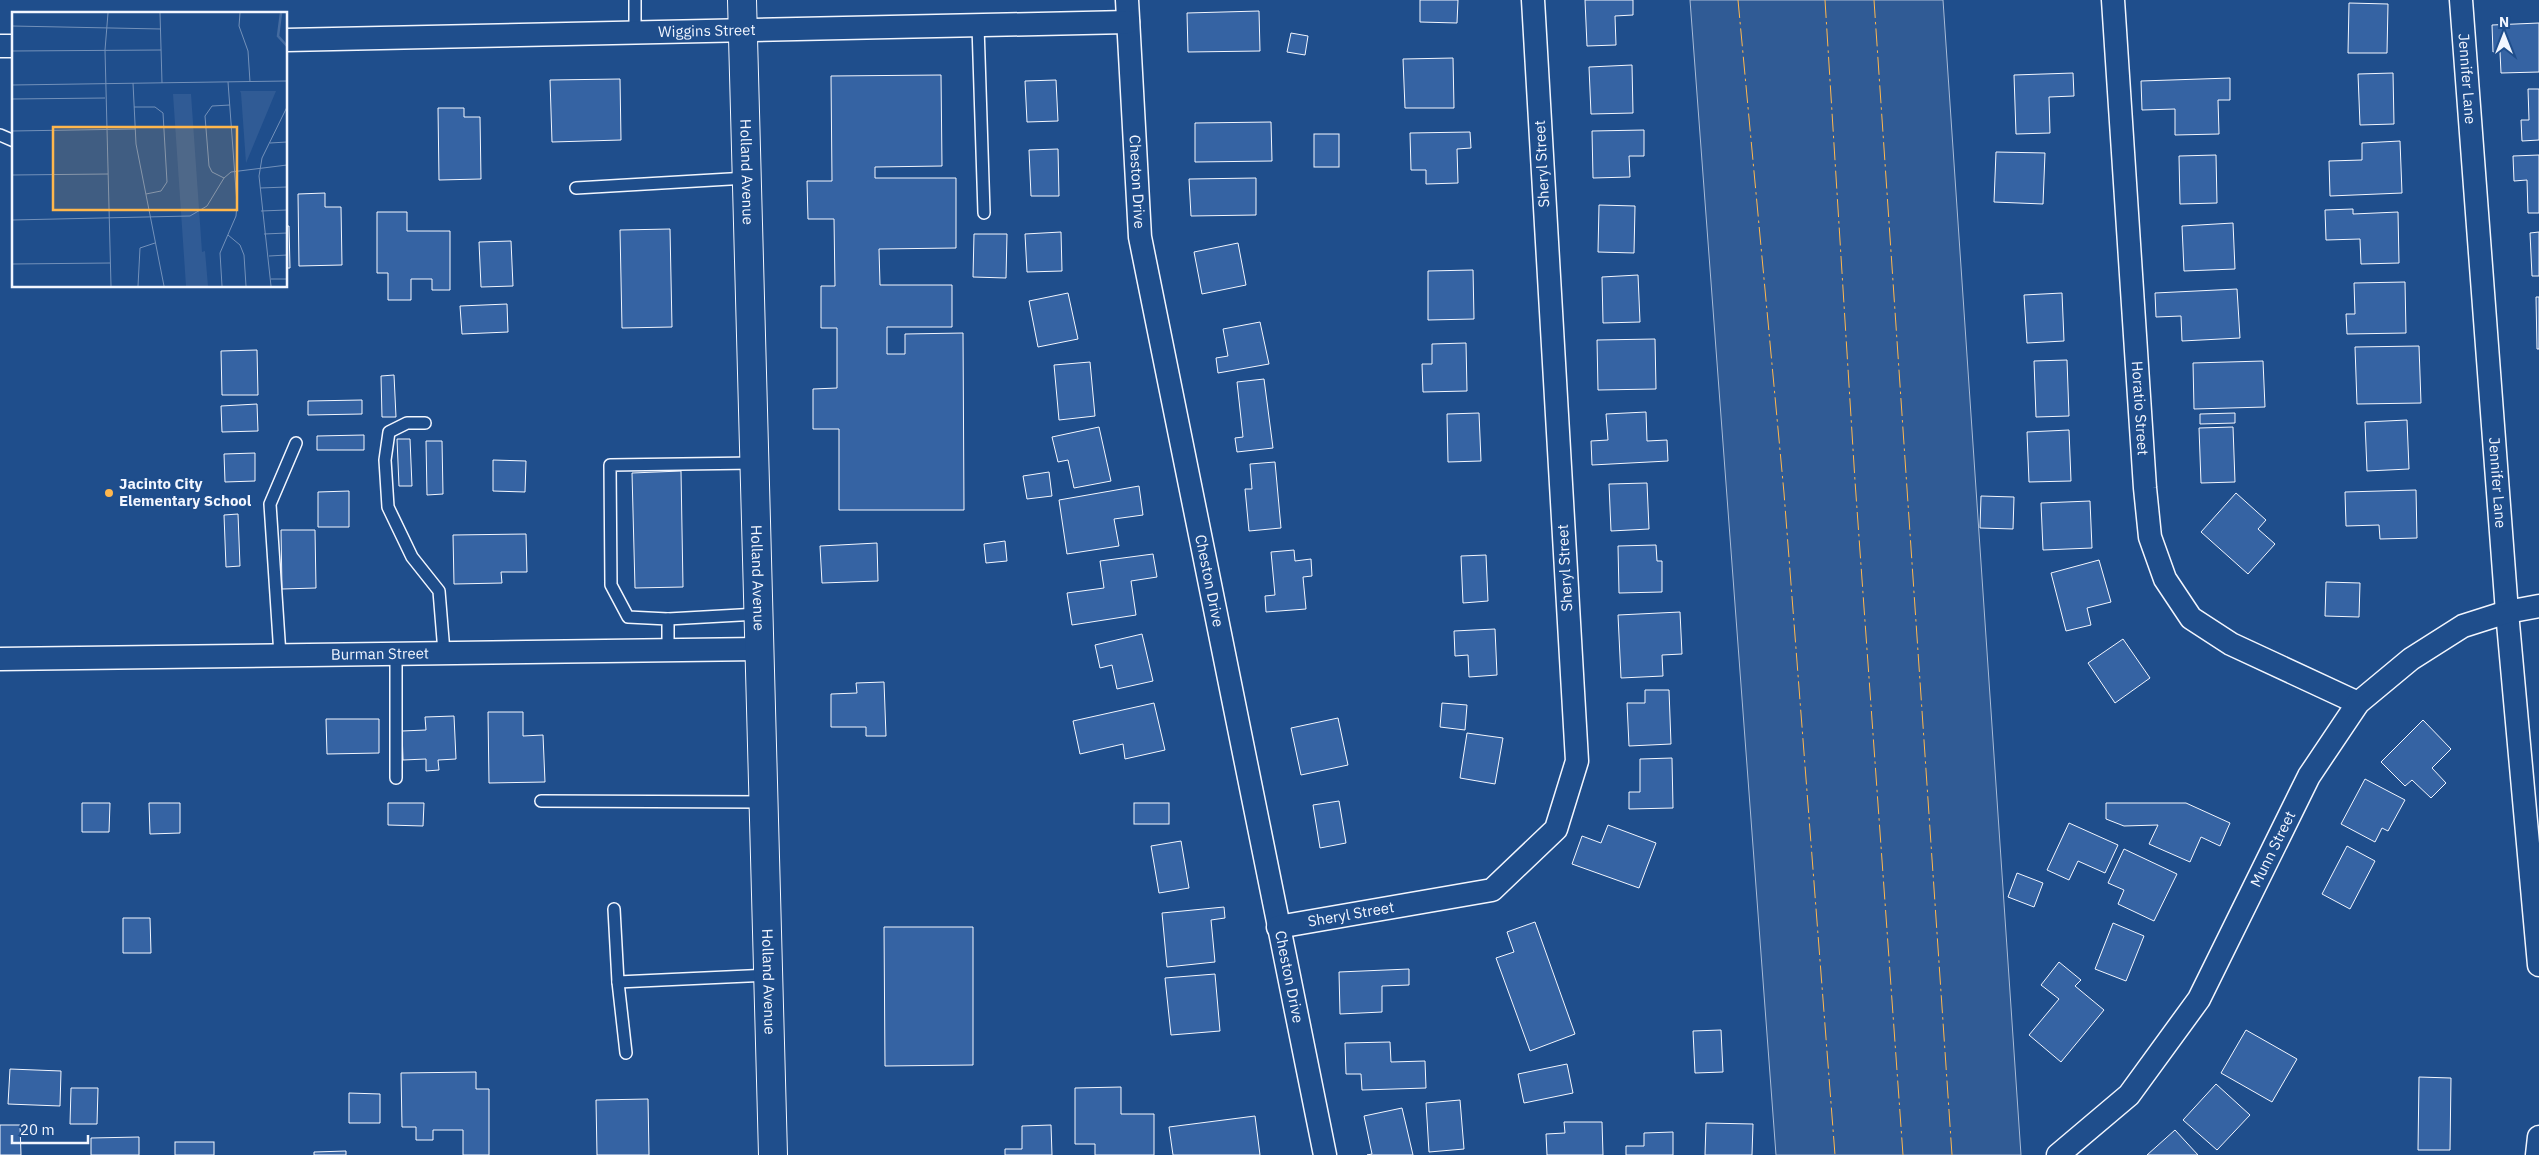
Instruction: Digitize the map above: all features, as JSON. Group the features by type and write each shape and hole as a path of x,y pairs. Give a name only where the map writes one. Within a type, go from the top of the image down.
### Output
{"main road":[{"name":"Holland Avenue","path":"742,0 773,1155"}],"street":[{"name":"Cheston Drive","path":"1127,0 1140,237 1325,1155"},
{"name":"Sheryl Street","path":"1278,927 1492,890 1556,829 1577,761 1533,0"},
{"name":"Horatio Street","path":"2113,0 2145,488 2150,537 2165,579 2191,618 2231,644 2358,703"},
{"name":"Jennifer Lane","path":"2461,0 2507,612 2539,965"},
{"name":"Wiggins Street","path":"288,40 1128,22"},
{"name":"Munn Street","path":"2058,1155 2128,1095 2199,999 2309,776 2358,703 2411,659 2463,626 2507,612 2539,606"},
{"name":"Burman Street","path":"0,659 759,649"},
{"path":"2537,1155 2539,1137"}],"lane":[{"path":"635,0 635,33"},
{"path":"978,26 984,213"},
{"path":"0,135 12,140"},
{"path":"576,188 747,178"},
{"path":"425,423 407,423 389,432 385,460 388,507 412,557 439,590 444,652"},
{"path":"280,655 270,504 296,443"},
{"path":"754,463 610,465 611,586 628,617 668,619 758,614"},
{"path":"668,619 668,650"},
{"path":"396,653 396,778"},
{"path":"541,801 763,802"},
{"path":"614,909 618,982 626,1053"},
{"path":"618,982 768,975"}],"shaded area":[{"path":"1690,0 1943,0 2021,1155 1776,1155"}],"building":[{"path":"1420,0 1458,0 1457,23 1420,22"},
{"path":"1585,0 1633,0 1633,15 1615,16 1616,45 1587,46"},
{"path":"2349,3 2388,4 2387,53 2348,53"},
{"path":"1259,11 1260,51 1188,52 1187,13"},
{"path":"2539,23 2539,72 2501,73 2500,52 2493,52 2492,25"},
{"path":"1291,33 1308,36 1305,55 1287,52"},
{"path":"1453,58 1454,108 1405,108 1403,59"},
{"path":"1632,65 1633,113 1591,114 1589,67"},
{"path":"2073,73 2074,96 2049,97 2050,133 2016,134 2014,75"},
{"path":"2393,73 2394,124 2360,125 2358,74"},
{"path":"941,75 942,166 875,167 875,178 956,178 956,248 879,249 880,285 952,285 952,327 887,327 887,354 905,354 905,334 963,333 964,510 839,510 839,429 813,429 813,389 837,388 837,328 821,328 821,286 835,286 834,219 808,219 807,181 832,181 831,76"},
{"path":"2230,78 2230,100 2218,100 2219,134 2175,135 2175,109 2142,110 2141,81"},
{"path":"620,79 621,140 552,142 550,80"},
{"path":"1056,80 1058,121 1027,122 1025,81"},
{"path":"2528,89 2539,89 2539,140 2522,141 2521,120 2529,120"},
{"path":"438,108 464,108 464,117 480,117 481,179 439,180"},
{"path":"1271,122 1272,161 1195,162 1195,123"},
{"path":"1644,130 1644,156 1629,156 1630,177 1593,178 1592,131"},
{"path":"1470,132 1471,148 1457,149 1458,183 1426,184 1426,170 1411,170 1410,133"},
{"path":"1314,134 1339,134 1339,167 1314,167"},
{"path":"2400,141 2402,193 2330,196 2329,161 2362,160 2362,143"},
{"path":"1058,149 1059,196 1031,196 1029,150"},
{"path":"1996,152 2045,153 2043,204 1994,202"},
{"path":"2216,155 2217,203 2180,204 2179,156"},
{"path":"2539,155 2539,213 2528,213 2527,180 2514,181 2513,156"},
{"path":"1256,178 1256,215 1191,216 1189,179"},
{"path":"325,193 325,207 341,207 342,265 299,266 298,194"},
{"path":"1599,205 1635,206 1634,253 1598,252"},
{"path":"2353,209 2353,214 2398,212 2399,263 2361,264 2360,239 2326,240 2325,210"},
{"path":"377,212 407,212 407,231 450,231 450,290 432,290 432,279 411,279 411,300 388,300 388,273 377,273"},
{"path":"2233,223 2235,269 2184,271 2182,226"},
{"path":"288,226 289,226 290,268 288,268"},
{"path":"670,229 672,327 622,328 620,230"},
{"path":"1061,232 1062,271 1027,272 1025,234"},
{"path":"2539,232 2539,276 2532,276 2530,233"},
{"path":"974,234 1007,234 1006,278 973,277"},
{"path":"511,241 513,286 481,287 479,242"},
{"path":"1238,243 1246,285 1202,294 1194,252"},
{"path":"1473,270 1474,319 1428,320 1428,271"},
{"path":"1638,275 1640,322 1603,323 1602,277"},
{"path":"2405,282 2406,333 2347,334 2346,314 2355,314 2354,283"},
{"path":"2237,289 2240,338 2182,341 2181,316 2156,317 2155,293"},
{"path":"1068,293 1078,339 1038,347 1029,301"},
{"path":"2062,293 2064,341 2027,343 2024,295"},
{"path":"2536,297 2539,297 2539,349 2537,349"},
{"path":"507,304 508,332 462,334 460,306"},
{"path":"1260,322 1269,364 1218,373 1216,358 1228,356 1223,329"},
{"path":"1655,339 1656,389 1598,390 1597,340"},
{"path":"1466,343 1467,391 1423,392 1422,364 1432,364 1432,344"},
{"path":"2419,346 2421,403 2357,404 2355,347"},
{"path":"257,350 258,395 222,395 221,351"},
{"path":"2067,360 2069,416 2036,417 2034,361"},
{"path":"2263,361 2265,407 2194,409 2193,363"},
{"path":"1090,362 1095,416 1059,420 1054,365"},
{"path":"394,375 396,417 382,417 381,376"},
{"path":"1264,379 1273,448 1237,452 1235,438 1243,437 1237,382"},
{"path":"362,400 362,414 308,415 308,401"},
{"path":"257,404 258,431 222,432 221,406"},
{"path":"1646,412 1647,441 1667,440 1668,461 1592,465 1591,441 1608,440 1606,414"},
{"path":"1479,413 1481,461 1448,462 1447,414"},
{"path":"2235,413 2235,423 2200,424 2200,414"},
{"path":"2407,420 2409,469 2367,471 2365,422"},
{"path":"1099,427 1111,481 1074,488 1068,460 1058,462 1052,437"},
{"path":"2233,427 2235,482 2201,483 2199,428"},
{"path":"2069,430 2071,481 2029,482 2027,432"},
{"path":"364,435 364,450 317,450 317,436"},
{"path":"397,439 410,439 412,486 399,486"},
{"path":"426,441 442,441 443,494 427,495"},
{"path":"255,453 255,481 225,482 224,454"},
{"path":"493,460 526,461 525,492 493,491"},
{"path":"1275,462 1281,528 1249,531 1245,489 1252,489 1250,464"},
{"path":"681,471 683,587 635,588 632,473"},
{"path":"1049,472 1052,496 1027,499 1023,476"},
{"path":"1647,483 1649,529 1611,531 1609,484"},
{"path":"1139,486 1143,515 1114,519 1119,546 1067,554 1059,500"},
{"path":"2416,490 2417,538 2380,539 2379,525 2346,526 2345,492"},
{"path":"349,491 349,527 318,527 318,492"},
{"path":"2236,493 2266,520 2258,529 2275,544 2248,574 2201,532"},
{"path":"1981,496 2014,497 2013,529 1980,528"},
{"path":"2090,501 2092,548 2043,550 2041,503"},
{"path":"238,514 240,566 226,567 224,515"},
{"path":"281,530 315,530 316,588 282,589"},
{"path":"526,534 527,572 501,572 502,583 454,584 453,535"},
{"path":"1005,541 1007,561 986,563 984,544"},
{"path":"877,543 878,581 822,583 820,546"},
{"path":"1656,545 1657,561 1662,561 1662,592 1619,593 1618,546"},
{"path":"1294,550 1295,561 1311,559 1312,576 1303,577 1306,609 1266,612 1265,596 1275,595 1271,552"},
{"path":"1153,554 1157,577 1131,581 1136,615 1072,625 1067,593 1104,588 1100,561"},
{"path":"1486,555 1488,601 1463,603 1461,556"},
{"path":"2099,560 2111,602 2087,608 2091,625 2066,631 2051,573"},
{"path":"2326,582 2360,583 2359,617 2325,616"},
{"path":"1680,612 1682,654 1662,655 1663,676 1621,678 1618,615"},
{"path":"1495,629 1497,675 1469,677 1468,655 1455,656 1454,631"},
{"path":"1142,634 1153,681 1117,689 1112,665 1100,668 1095,645"},
{"path":"2123,639 2150,678 2115,703 2088,663"},
{"path":"884,682 886,736 866,736 866,727 831,727 831,694 857,693 856,683"},
{"path":"1645,690 1669,690 1671,744 1629,746 1627,703 1645,703"},
{"path":"1154,703 1165,750 1125,759 1123,744 1080,754 1073,721"},
{"path":"1442,703 1467,705 1465,730 1440,727"},
{"path":"488,712 523,712 523,736 543,735 545,782 489,783"},
{"path":"454,716 456,759 438,760 439,770 426,771 426,759 403,760 402,731 426,730 425,717"},
{"path":"1338,718 1348,765 1301,775 1291,728"},
{"path":"326,719 379,719 379,753 327,754"},
{"path":"2423,720 2451,749 2432,768 2446,783 2431,798 2412,780 2405,786 2381,762"},
{"path":"1467,733 1503,738 1495,784 1460,778"},
{"path":"1672,758 1673,808 1629,809 1629,792 1640,792 1640,759"},
{"path":"2365,779 2405,800 2388,831 2382,828 2375,842 2341,824"},
{"path":"1339,801 1346,843 1320,848 1313,805"},
{"path":"82,803 110,803 109,832 82,832"},
{"path":"149,803 180,803 180,833 150,834"},
{"path":"388,803 424,803 423,826 388,825"},
{"path":"1134,803 1169,803 1169,824 1134,824"},
{"path":"2106,803 2186,803 2230,823 2220,846 2201,837 2190,862 2149,844 2158,825 2124,826 2106,819"},
{"path":"2069,823 2118,845 2105,873 2078,861 2069,880 2047,870"},
{"path":"1608,825 1656,843 1639,888 1572,864 1582,836 1601,843"},
{"path":"1181,841 1189,888 1159,893 1151,846"},
{"path":"2347,846 2375,861 2350,909 2322,894"},
{"path":"2124,849 2177,874 2154,921 2118,904 2124,890 2108,883"},
{"path":"2017,873 2043,883 2034,907 2008,897"},
{"path":"1224,907 1225,918 1211,920 1215,962 1167,967 1162,913"},
{"path":"123,918 150,918 151,953 123,953"},
{"path":"1535,922 1575,1034 1530,1051 1496,958 1514,952 1507,932"},
{"path":"2113,923 2144,936 2126,981 2095,969"},
{"path":"884,927 973,927 973,1065 885,1066"},
{"path":"2059,962 2081,980 2075,986 2104,1010 2061,1062 2029,1035 2059,999 2041,985"},
{"path":"1409,969 1409,985 1382,986 1382,1012 1340,1014 1339,972"},
{"path":"1215,974 1220,1031 1171,1035 1165,978"},
{"path":"1721,1030 1723,1072 1695,1073 1693,1031"},
{"path":"2246,1030 2297,1059 2272,1102 2221,1073"},
{"path":"1390,1042 1391,1062 1425,1061 1426,1088 1362,1090 1361,1074 1346,1074 1345,1043"},
{"path":"1567,1064 1573,1093 1524,1103 1518,1074"},
{"path":"10,1069 61,1071 60,1106 8,1104"},
{"path":"476,1072 476,1089 489,1089 489,1155 463,1155 463,1130 433,1130 433,1140 416,1140 416,1127 402,1127 401,1073"},
{"path":"2419,1077 2451,1078 2450,1150 2418,1150"},
{"path":"2216,1084 2250,1115 2217,1150 2183,1120"},
{"path":"1121,1087 1121,1114 1154,1114 1154,1155 1095,1155 1095,1144 1075,1144 1075,1088"},
{"path":"71,1088 98,1088 97,1124 70,1124"},
{"path":"349,1093 380,1094 380,1123 349,1123"},
{"path":"648,1099 649,1155 597,1155 596,1100"},
{"path":"1460,1100 1464,1149 1429,1152 1426,1103"},
{"path":"1402,1108 1413,1155 1367,1155 1372,1154 1364,1116"},
{"path":"1255,1116 1260,1155 1173,1155 1169,1127"},
{"path":"1564,1122 1602,1122 1603,1155 1547,1155 1546,1134 1565,1133"},
{"path":"1706,1123 1753,1124 1752,1155 1705,1155"},
{"path":"0,1125 20,1125 21,1155 0,1155"},
{"path":"1051,1125 1052,1155 1005,1155 1005,1149 1022,1149 1022,1126"},
{"path":"2175,1130 2198,1155 2147,1155"},
{"path":"1673,1132 1673,1155 1626,1155 1626,1146 1644,1146 1644,1133"},
{"path":"139,1137 139,1155 91,1155 91,1138"},
{"path":"175,1142 214,1142 214,1155 175,1155"},
{"path":"346,1151 346,1155 314,1155 314,1152"}],"power":[{"path":"1738,0 1784,493 1835,1155"},
{"path":"1825,0 1855,481 1903,1155"},
{"path":"1874,0 1952,1155"}],"place":[{"name":"Jacinto City Elementary School","path":"109,493"}]}
